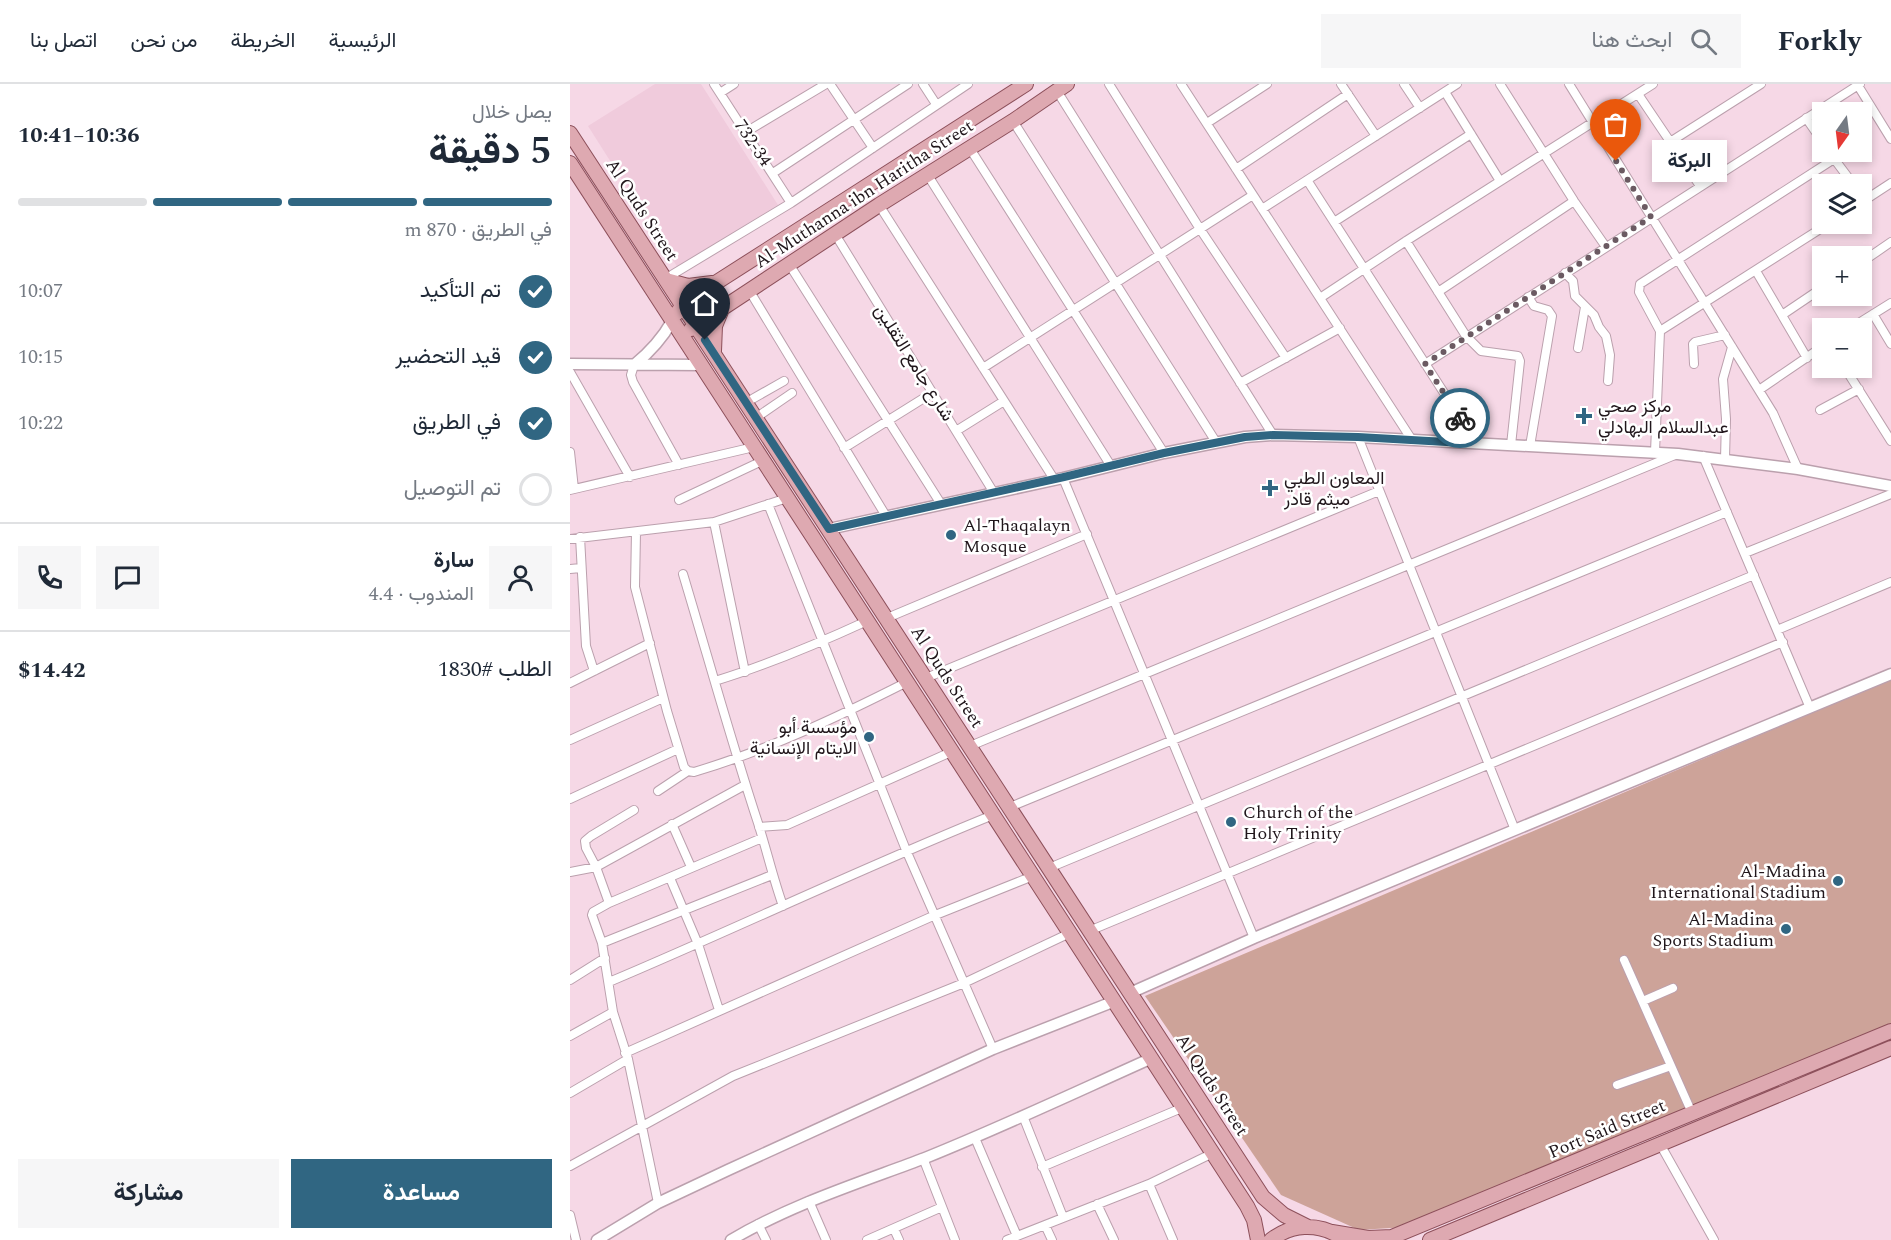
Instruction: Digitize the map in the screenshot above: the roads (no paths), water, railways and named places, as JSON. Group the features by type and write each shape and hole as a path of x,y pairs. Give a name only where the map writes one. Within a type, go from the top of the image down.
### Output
{"main road":[{"name":"Al-Muthanna ibn Haritha Street","path":"672,321 682,305 1026,84"},
{"name":"Al-Muthanna ibn Haritha Street","path":"681,335 1064,86"},
{"name":"Al Quds Street","path":"570,133 1263,1197 1284,1215 1308,1227"},
{"name":"Al Quds Street","path":"570,163 951,752 1214,1153 1251,1212 1258,1240"},
{"path":"666,280 688,286 717,282"},
{"path":"714,353 713,335 722,309"},
{"path":"931,719 946,709"},
{"path":"1045,895 1054,899 1065,894"},
{"path":"1055,910 1065,894"},
{"name":"Port Said Street","path":"1308,1227 1355,1238 1392,1237 1891,1031"},
{"name":"Port Said Street","path":"1430,1240 1891,1048"},
{"path":"1612,1147 1618,1162"},
{"path":"1271,1240 1283,1232 1308,1227"},
{"path":"1332,1232 1344,1240"}],"street":[{"name":"732-34","path":"714,84 791,203"},
{"path":"720,93 734,84"},
{"path":"746,132 828,84 873,148"},
{"path":"773,173 908,84"},
{"path":"923,84 936,104"},
{"path":"666,280 791,203 968,84"},
{"path":"1109,84 1200,229 1286,358"},
{"path":"1181,84 1412,440"},
{"path":"1207,123 1267,84"},
{"path":"1341,84 1376,136"},
{"path":"1404,84 1420,108"},
{"path":"1262,209 1457,84"},
{"path":"1500,84 1606,247"},
{"path":"1569,84 1773,413 1798,469"},
{"path":"1320,298 1653,84"},
{"path":"1670,142 1761,84"},
{"path":"1425,364 1858,84 1891,139"},
{"path":"1064,86 1160,255 1273,435"},
{"path":"1444,92 1500,181"},
{"path":"1236,169 1348,94"},
{"path":"1638,94 1700,186"},
{"path":"1806,118 1812,127"},
{"path":"1013,121 1216,442"},
{"path":"1334,222 1471,134"},
{"path":"969,147 1164,453"},
{"path":"1655,452 1660,331 1638,288 1640,284 1822,162"},
{"path":"927,174 1111,466"},
{"path":"1307,180 1464,424 1464,443"},
{"path":"1872,194 1891,183"},
{"path":"983,368 1253,195"},
{"path":"1438,292 1574,201"},
{"path":"879,205 1004,401 1059,478 1087,534 1254,938"},
{"name":"شارع جامع الثقلين","path":"835,234 994,493"},
{"path":"1660,331 1813,234"},
{"path":"1406,241 1466,336 1481,351 1518,356 1520,361 1511,445"},
{"path":"1872,255 1891,242"},
{"path":"789,264 940,504"},
{"path":"1756,271 1807,358"},
{"path":"1565,273 1573,281 1575,296 1594,315 1608,340 1610,355 1608,381"},
{"path":"749,291 886,516"},
{"path":"1782,315 1812,295"},
{"path":"1528,297 1534,306 1548,310 1552,316 1530,446"},
{"path":"1867,318 1891,303"},
{"path":"1578,348 1585,307"},
{"path":"1873,314 1891,344"},
{"path":"672,321 663,337 634,365 631,375 680,465"},
{"path":"1240,383 1340,328"},
{"path":"1694,363 1693,344 1695,342 1725,335"},
{"path":"1725,459 1726,419 1723,379 1732,346"},
{"path":"1759,390 1812,355"},
{"path":"570,364 701,365"},
{"path":"570,372 630,477"},
{"path":"1852,378 1891,441"},
{"path":"747,402 784,381"},
{"path":"1820,410 1859,389"},
{"path":"757,417 792,393"},
{"path":"844,448 932,393"},
{"path":"956,431 1004,401"},
{"path":"829,529 1164,453 1216,442 1273,435 1655,452 1798,469 1891,486"},
{"path":"1358,437 1515,830"},
{"path":"570,452 572,490 754,447"},
{"path":"970,746 1678,454"},
{"path":"1703,456 1810,708"},
{"path":"679,500 762,461"},
{"path":"926,678 1379,491"},
{"path":"1744,553 1891,494"},
{"path":"570,539 714,522 787,498"},
{"path":"768,504 821,642 852,710 906,850 993,1049"},
{"path":"1010,807 1727,512"},
{"path":"714,522 745,672"},
{"path":"636,531 635,586 663,698 684,767 688,771 694,772 737,759 852,710 907,682"},
{"path":"887,618 1087,534"},
{"path":"580,537 586,646 594,671"},
{"path":"570,569 581,568"},
{"path":"683,574 759,827 771,875 783,906"},
{"path":"1049,868 1754,575"},
{"path":"1777,630 1891,582"},
{"path":"715,681 745,672 821,642 867,621"},
{"path":"1089,931 1783,642"},
{"path":"570,683 650,643"},
{"path":"1130,993 1254,938 1891,674"},
{"path":"570,740 663,698"},
{"path":"570,799 678,749"},
{"path":"759,827 787,825 951,752"},
{"path":"658,791 688,771"},
{"path":"570,872 596,867 746,785"},
{"path":"609,903 596,867 586,848 587,839 634,810"},
{"path":"609,982 906,850 993,815"},
{"path":"672,824 691,867"},
{"path":"658,1203 643,1125 613,1012 602,943 592,915 595,909 762,838"},
{"path":"602,943 771,875"},
{"path":"570,1093 626,1056 719,1010 933,915 1033,876"},
{"path":"670,878 698,944 719,1010"},
{"path":"570,1166 733,1076 964,983 1070,933"},
{"path":"570,980 605,958"},
{"path":"1624,960 1692,1113"},
{"path":"1643,1001 1673,988"},
{"path":"597,1240 658,1203 993,1049 1114,1001"},
{"path":"570,1036 613,1012"},
{"path":"731,1240 758,1224 975,1138 1152,1058"},
{"path":"1617,1085 1671,1066"},
{"path":"1042,1167 1184,1107"},
{"path":"1023,1116 1063,1217"},
{"path":"975,1138 1012,1239 1149,1184 1214,1153"},
{"path":"1660,1144 1714,1240"},
{"path":"923,1158 955,1240"},
{"path":"1149,1184 1173,1240"},
{"path":"809,1202 826,1240"},
{"path":"1097,1204 1114,1240"},
{"path":"867,1240 942,1208"},
{"path":"570,1215 576,1240"},
{"path":"758,1224 766,1240"},
{"path":"1045,1225 1052,1240"},
{"path":"894,1229 898,1240"}],"place":[{"name":"البركة","path":"1616,161"},
{"name":"مركز صحي عبدالسلام البهادلي","path":"1584,416"},
{"name":"المعاون الطبي ميثم قادر","path":"1270,488"},
{"name":"Al-Thaqalayn Mosque","path":"951,535"},
{"name":"مؤسسة أبو الايتام الإنسانية","path":"869,737"},
{"name":"Church of the Holy Trinity","path":"1231,822"},
{"name":"Al-Madina International Stadium","path":"1838,881"},
{"name":"Al-Madina Sports Stadium","path":"1786,929"}]}
